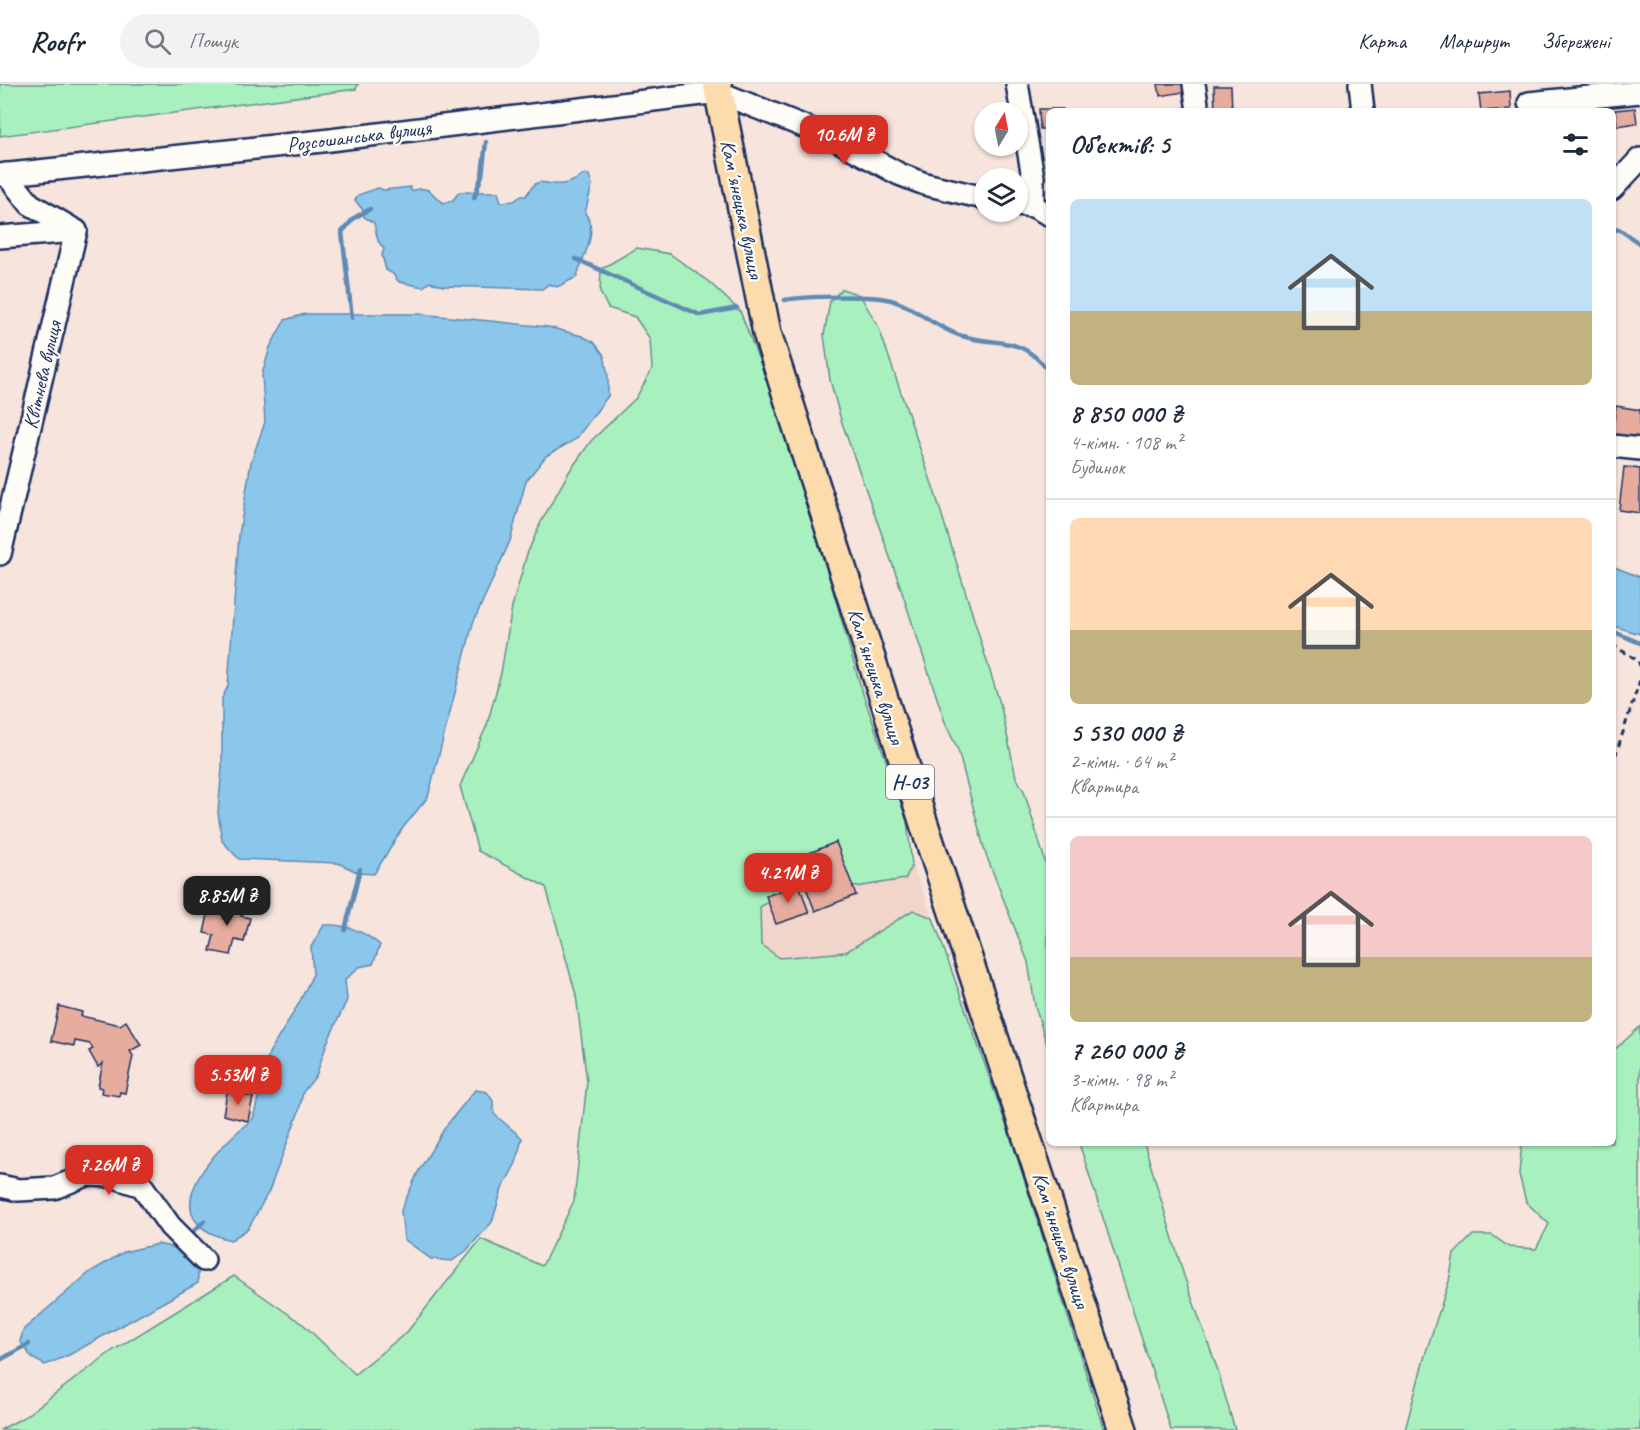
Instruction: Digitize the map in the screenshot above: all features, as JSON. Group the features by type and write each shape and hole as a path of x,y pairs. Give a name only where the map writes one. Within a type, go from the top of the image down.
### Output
{"main road":[{"name":"Камʼянецька вулиця","path":"717,88 767,333 920,813 1123,1430"}],"street":[{"path":"1017,84 1033,177 1033,208"},
{"path":"1194,84 1198,108"},
{"path":"1360,84 1363,108"},
{"path":"717,88 833,138 899,174 925,184 974,196"},
{"name":"Розсошанська вулиця","path":"3,174 322,141 717,88"},
{"path":"1528,99 1640,92"},
{"path":"1616,185 1640,159"},
{"path":"3,174 30,204 76,231"},
{"path":"0,237 76,231"},
{"name":"Квітнева вулиця","path":"0,554 76,231"},
{"path":"1616,446 1640,449"},
{"path":"0,1186 19,1190 54,1188 87,1175 111,1176 142,1186 170,1226 204,1260"}],"path":[{"path":"1616,647 1638,660 1640,666"},
{"path":"1616,754 1640,680"}],"shaded area":[{"path":"912,865 933,918 913,910 846,952 778,958 761,944 760,907 786,892 824,881 904,879"}],"green space":[{"path":"0,84 358,84 356,89 0,136"},
{"path":"637,248 670,254 709,282 740,311 789,438 862,691 907,821 912,865 905,879 856,887 824,881 786,892 760,907 761,944 779,958 846,952 913,910 933,918 1014,1147 1104,1430 0,1430 24,1417 112,1351 234,1276 304,1325 355,1374 407,1332 481,1239 542,1266 574,1201 587,1082 576,995 546,887 478,851 460,786 487,725 501,673 512,607 527,554 541,522 569,472 591,441 636,398 652,369 650,339 635,317 608,308 600,292 601,269"},
{"path":"842,289 860,295 879,328 935,493 1001,707 1016,777 1024,791 1046,864 1046,1042 1035,1006 1028,962 985,852 958,750 946,725 897,577 841,420 830,380 824,335 830,301"},
{"path":"1640,1027 1640,1430 1405,1430 1425,1355 1449,1281 1454,1254 1473,1235 1492,1235 1509,1247 1536,1249 1549,1224 1526,1202 1519,1174 1522,1146 1616,1146 1616,1048"},
{"path":"1080,1146 1145,1146 1184,1276 1217,1368 1235,1430 1171,1430"}],"water":[{"path":"585,174 589,175 592,185 585,213 591,229 577,277 557,287 549,284 542,289 443,286 430,282 423,287 399,282 393,274 386,270 382,255 384,249 378,241 374,223 364,217 365,213 355,200 358,195 378,188 384,190 410,187 411,191 423,189 430,191 444,203 453,200 459,192 498,192 501,202 514,201 521,196 526,196 538,182 563,184"},
{"path":"305,314 420,314 548,327 582,336 594,342 604,355 608,375 608,396 576,439 546,456 526,481 510,541 473,623 428,797 402,829 374,874 359,873 338,863 239,859 222,841 218,812 222,768 222,698 228,686 239,535 251,462 265,422 262,375 270,347 285,320"},
{"path":"1616,568 1640,577 1640,634 1616,627"},
{"path":"324,925 354,929 380,945 373,964 359,967 345,980 347,1000 327,1043 316,1076 303,1092 299,1111 269,1191 248,1229 231,1240 206,1230 193,1217 191,1200 196,1182 207,1164 222,1147 253,1119 269,1053 298,1005 313,974 311,947"},
{"path":"475,1090 487,1092 493,1101 494,1114 522,1138 516,1163 502,1189 492,1222 466,1251 452,1261 431,1259 404,1239 401,1210 418,1172 446,1126"},
{"path":"158,1244 183,1250 198,1268 198,1283 69,1355 45,1365 32,1358 20,1341 24,1329 90,1272 124,1252"}],"building":[{"path":"1158,84 1183,84 1184,92 1160,96"},
{"path":"1214,86 1231,86 1232,108 1215,108"},
{"path":"1510,91 1511,108 1481,108 1479,94"},
{"path":"1635,108 1637,123 1617,126 1616,110"},
{"path":"1039,109 1046,109 1046,129 1040,129"},
{"path":"1616,406 1640,410 1640,438 1616,435"},
{"path":"1624,467 1640,469 1640,513 1619,510"},
{"path":"836,842 856,895 815,911 795,859"},
{"path":"799,884 809,913 776,924 766,896"},
{"path":"221,901 243,906 241,916 250,918 244,942 235,940 231,955 210,951 214,935 204,933 209,910 218,912"},
{"path":"59,1006 82,1012 81,1016 120,1025 126,1021 141,1045 130,1051 133,1056 125,1093 120,1092 119,1096 101,1093 102,1088 98,1087 103,1063 98,1067 89,1051 93,1049 90,1044 75,1041 74,1046 51,1041"},
{"path":"227,1092 253,1097 248,1121 223,1115"}],"waterway":[{"path":"474,198 482,175 486,142"},
{"path":"352,318 342,232 354,218 370,209"},
{"path":"1616,230 1619,229 1640,244"},
{"path":"576,259 700,315 737,308"},
{"path":"785,300 838,297 891,300 953,333 1018,346 1046,368"},
{"path":"1616,633 1640,643"},
{"path":"345,930 360,869"},
{"path":"195,1230 204,1221"},
{"path":"0,1360 29,1344"}]}
